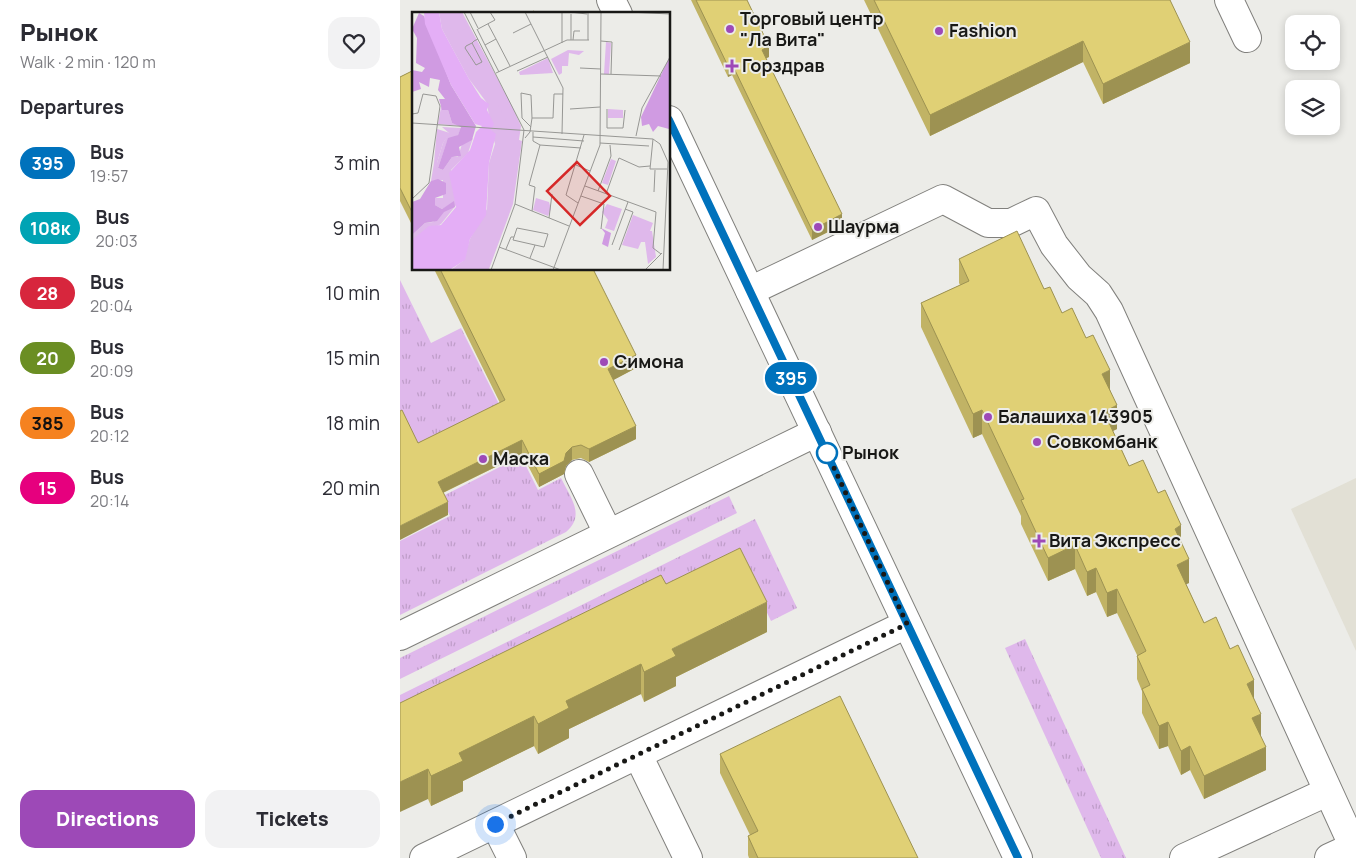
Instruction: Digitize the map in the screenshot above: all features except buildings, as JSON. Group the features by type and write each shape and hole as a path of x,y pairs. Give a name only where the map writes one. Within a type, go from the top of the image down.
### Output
{"main road":[{"path":"611,0 617,12"},
{"path":"1230,0 1247,38"},
{"path":"670,122 1018,858"},
{"path":"750,291 943,199 988,223 1012,223 1036,211 1054,245 1079,277 1098,294 1109,310 1327,792 1346,852"},
{"path":"400,636 816,432"},
{"path":"579,474 608,533"},
{"path":"424,858 907,624"},
{"path":"638,755 688,858"},
{"path":"1184,858 1327,792"},
{"path":"495,824 512,858"}],"shaded area":[{"path":"1356,478 1356,651 1291,509"}],"green space":[{"path":"400,280 431,343 461,328 503,412 420,454 400,422"},
{"path":"521,456 538,490 561,478 572,499 576,512 572,526 566,532 400,615 400,541 450,516 441,497"},
{"path":"729,496 737,513 400,679 400,658"},
{"path":"755,519 797,608 771,621 743,563 400,732 400,695"},
{"path":"1025,639 1126,858 1101,858 1005,648"}],"bus line":[{"name":"395","path":"670,122 1018,858"}],"place":[{"name":"Торговый центр \"Ла Вита\"","path":"730,29"},
{"name":"Fashion","path":"939,31"},
{"name":"Горздрав","path":"732,66"},
{"name":"Шаурма","path":"818,227"},
{"name":"Симона","path":"604,362"},
{"name":"Балашиха 143905","path":"988,417"},
{"name":"Совкомбанк","path":"1037,442"},
{"name":"Рынок","path":"827,453"},
{"name":"Маска","path":"483,459"},
{"name":"Вита Экспресс","path":"1039,541"}],"route":[{"path":"495,824 907,624 827,453"}]}
